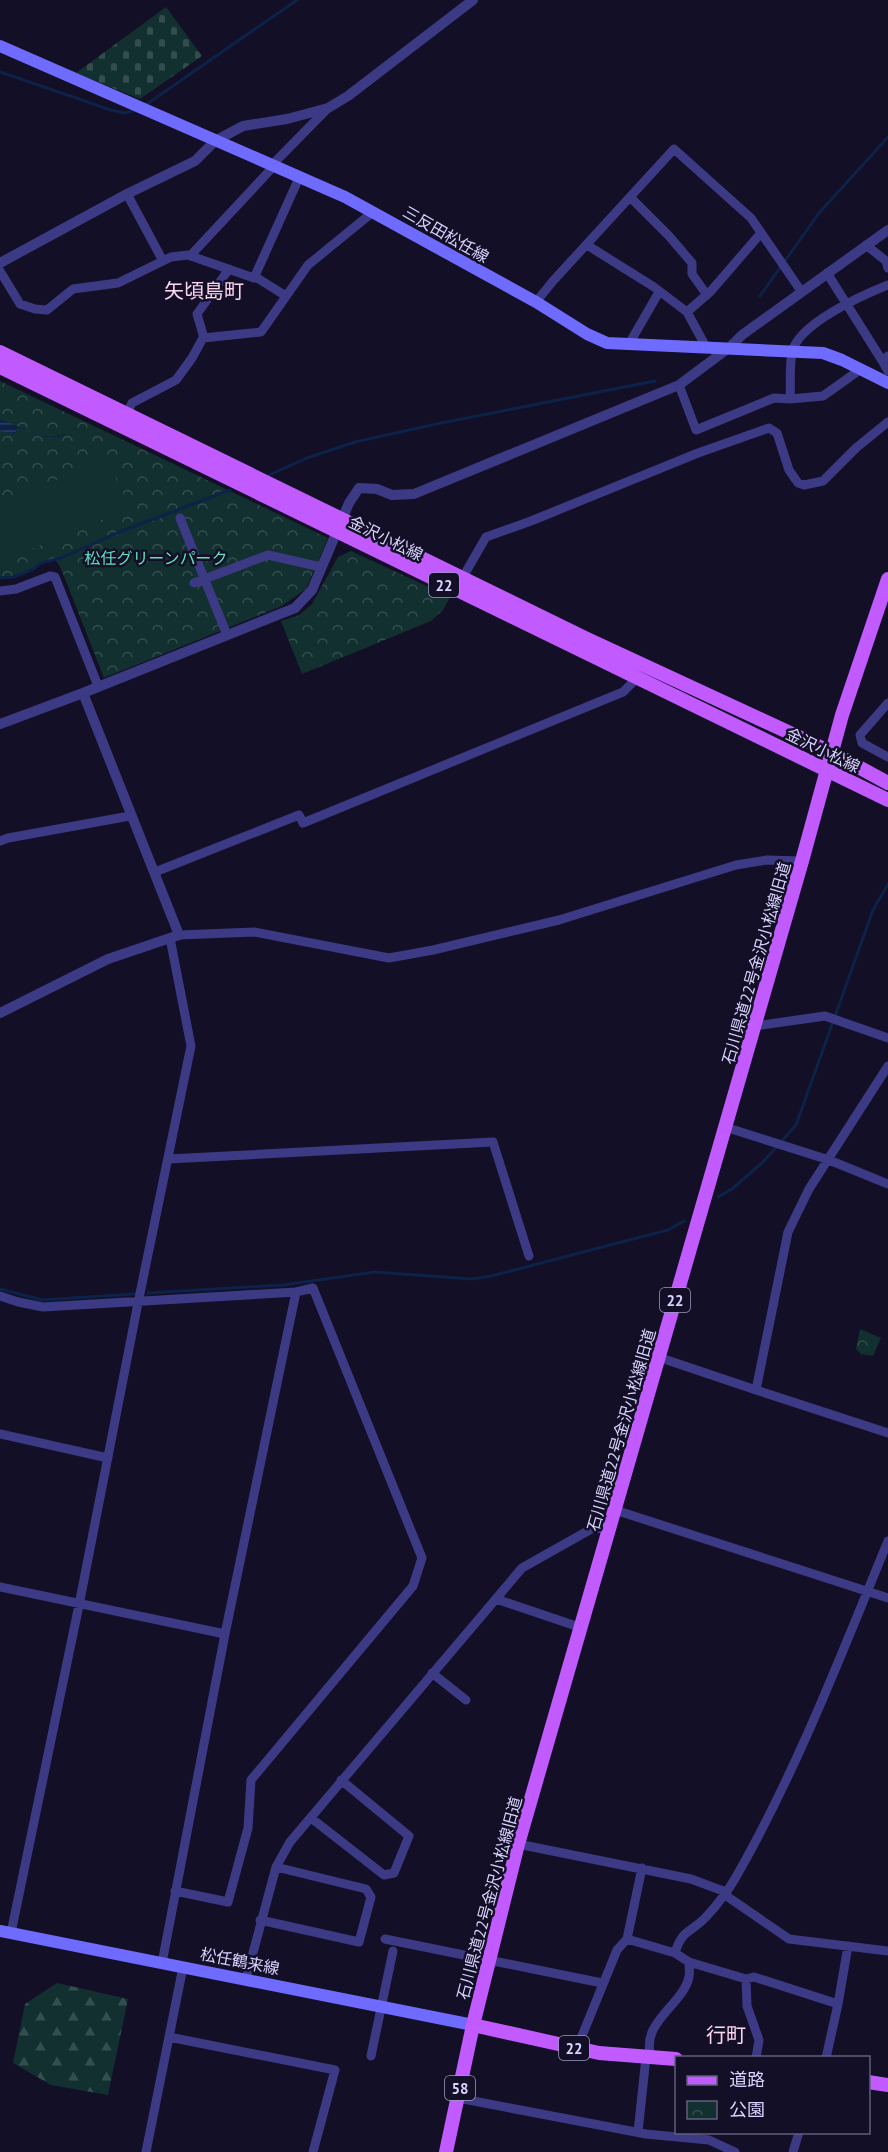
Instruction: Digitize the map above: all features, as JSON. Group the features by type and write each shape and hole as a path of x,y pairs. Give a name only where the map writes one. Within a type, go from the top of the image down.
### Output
{"main road":[{"name":"三反田松任線","path":"0,46 373,212 536,302 587,334 607,343 823,353 861,369 888,384"},
{"name":"金沢小松線","path":"0,352 636,679 888,800"},
{"name":"金沢小松線","path":"0,367 339,526 463,576 585,638 831,752 888,783"},
{"name":"石川県道22号金沢小松線旧道","path":"675,2059 599,2053 473,2025 518,1844 755,1026 831,752 849,692 886,590"},
{"name":"松任鶴来線","path":"5,1932 473,2025"},
{"name":"58","path":"446,2152 473,2025"},
{"path":"870,2082 888,2085"}],"street":[{"path":"190,256 328,108 348,96 473,0"},
{"path":"0,263 127,194 195,161 215,141 243,126 328,108"},
{"path":"536,302 674,149 751,218 801,291"},
{"path":"254,276 299,178"},
{"path":"127,194 164,261"},
{"path":"630,197 692,263 692,274 707,295"},
{"path":"204,338 261,332 308,265 373,212"},
{"path":"0,724 295,608 312,590 349,503 359,488 377,489 392,495 414,494 679,385 801,291 888,230"},
{"path":"687,312 707,295 761,233"},
{"path":"586,244 687,312 706,347"},
{"path":"866,245 886,261 888,268"},
{"path":"0,271 20,304 35,309 47,310 73,289 118,283 171,257 190,256 254,278 254,276 286,296"},
{"path":"126,415 132,403 176,380 192,358 204,338 197,314 229,269"},
{"path":"827,273 885,359 888,371"},
{"path":"790,399 792,351 804,333 847,302 888,285"},
{"path":"629,344 659,292"},
{"path":"679,385 696,430 774,399 823,396 861,369"},
{"path":"463,576 486,537 698,453 769,428 777,433 789,470 798,483 804,485 823,481 856,448 888,422"},
{"path":"180,518 227,635"},
{"path":"195,583 268,555 321,567"},
{"path":"0,591 16,589 26,583 37,582 50,576 55,577 98,686"},
{"path":"155,872 299,815 303,823 623,692 636,679"},
{"path":"5,1932 79,1605 191,1046 175,937 155,872 130,816 83,693"},
{"path":"888,703 860,735 862,743 888,757"},
{"path":"0,841 8,837 130,816"},
{"path":"0,1013 108,959 175,937 254,932 389,958 559,920 736,865 767,860 802,861"},
{"path":"755,1026 825,1016 888,1038"},
{"path":"756,1390 788,1232 809,1189 888,1066"},
{"path":"725,1127 829,1160 888,1184"},
{"path":"168,1159 493,1142 529,1256"},
{"path":"0,1296 43,1307 296,1292 313,1288 422,1558 413,1586 251,1780 248,1828 228,1902 175,1891"},
{"path":"162,1963 225,1634 296,1292"},
{"path":"658,1357 888,1433"},
{"path":"0,1434 108,1458"},
{"path":"615,1510 888,1598"},
{"path":"246,1979 276,1867 290,1842 522,1569 593,1528 609,1529"},
{"path":"675,1953 679,1939 706,1918 726,1892 746,1858 809,1734 888,1541"},
{"path":"0,1587 225,1634"},
{"path":"496,1599 582,1628"},
{"path":"432,1673 466,1700"},
{"path":"311,1818 384,1875 393,1873 410,1836 341,1780"},
{"path":"518,1844 691,1879 726,1892 728,1897 789,1939 888,1952"},
{"path":"260,1920 359,1942 371,1897 366,1889 276,1867"},
{"path":"577,2049 617,1950 627,1939 642,1868"},
{"path":"386,1939 602,1983"},
{"path":"627,1939 675,1953 689,1962 746,1979 754,1977 838,2004"},
{"path":"826,2056 848,1946"},
{"path":"371,2056 393,1951"},
{"path":"638,2132 649,2057 648,2045 656,2025 686,1984 689,1976 689,1962"},
{"path":"146,2152 183,1967"},
{"path":"746,1979 747,2006 759,2040 756,2056"},
{"path":"169,2037 335,2070 313,2152"},
{"path":"458,2097 638,2132 683,2135 709,2140 735,2152"},
{"path":"793,2152 798,2134"}],"green space":[{"path":"166,7 202,56 140,99 76,73"},
{"name":"松任グリーンパーク","path":"0,381 328,538 306,589 282,606 104,678 55,558 17,575 0,579"},
{"path":"106,458 130,508 0,562 0,506"},
{"path":"351,551 450,597 443,610 431,621 302,674 281,621 299,615 312,604 338,557"},
{"path":"860,1329 881,1338 873,1356 861,1354 856,1349"},
{"path":"57,1983 128,1999 108,2095 51,2085 13,2063 25,2004"}],"water":[{"path":"0,419 41,436 51,437 68,433 60,437 47,438 42,437 25,430 17,428 15,434 0,431"}],"waterway":[{"path":"144,106 297,0"},
{"path":"0,72 111,110 125,113 135,110"},
{"path":"760,296 819,213 888,137"},
{"path":"269,475 307,458 355,442 655,381"},
{"path":"0,578 13,577 32,570 41,563 61,558 122,531 230,490"},
{"path":"718,1197 732,1189 763,1162 796,1125 873,910 888,884"},
{"path":"148,1293 283,1285 375,1272 472,1279 668,1230 684,1221"},
{"path":"0,1289 42,1300 134,1294"}],"district":[{"name":"矢頃島町","path":"204,291"},
{"name":"行町","path":"726,2035"}]}
